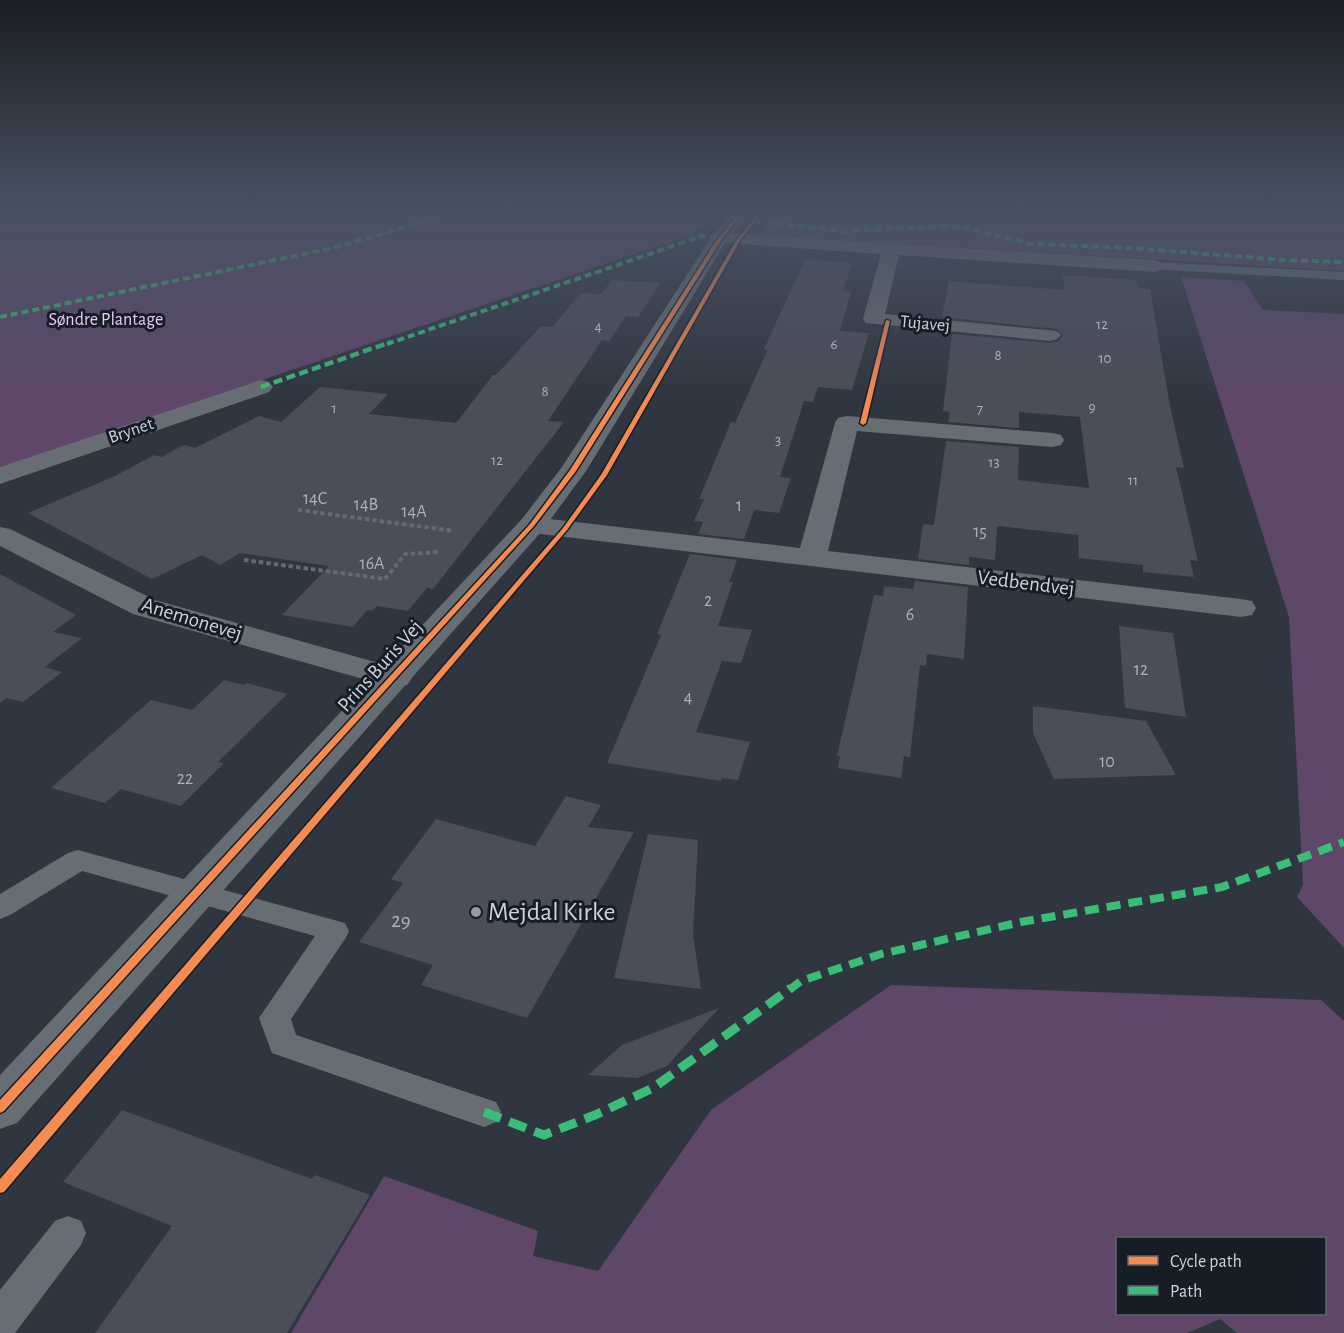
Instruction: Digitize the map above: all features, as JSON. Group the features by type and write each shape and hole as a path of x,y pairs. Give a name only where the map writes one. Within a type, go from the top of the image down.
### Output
{"street":[{"name":"Prins Buris Vej","path":"0,1108 395,678 532,525 573,471 697,275"},
{"name":"Tujavej","path":"884,275 873,320 1050,335"},
{"name":"Brynet","path":"0,476 261,387"},
{"path":"812,558 847,423 1052,440"},
{"name":"Vedbendvej","path":"532,525 1241,609"},
{"name":"Anemonevej","path":"0,535 144,607 395,678"}],"lane":[{"path":"1329,275 1344,276"},
{"path":"0,908 78,860 335,931 275,1018 283,1044 484,1112"},
{"path":"0,1321 68,1233"}],"path":[{"path":"297,510 454,531"},
{"path":"244,560 385,579 405,554 438,552"}],"green space":[{"name":"Søndre Plantage","path":"0,275 571,275 0,469"},
{"path":"1181,277 1244,281 1263,310 1344,314 1344,948 1297,897 1303,885 1289,617"},
{"path":"891,985 1321,1000 1344,1021 1344,1333 1237,1333 1220,1319 1187,1333 291,1333 384,1176 538,1231 533,1256 598,1271 711,1110"}],"building":[{"path":"798,275 848,275 843,291 851,292 840,331 869,333 852,390 818,387 813,402 804,401 780,477 791,478 779,513 754,510 744,539 698,534 703,522 694,521 704,499 699,499 731,422 735,423 768,349 764,349"},
{"path":"1063,275 1136,280 1138,288 1150,289 1170,406 1184,468 1176,467 1198,561 1190,560 1194,577 1143,572 1143,565 1079,558 1078,535 997,526 995,560 969,557 969,565 918,559 923,524 934,525 946,441 1019,447 1018,480 1089,488 1080,417 1019,412 1019,428 948,422 950,412 943,411 952,334 1050,343 1059,341 1063,335 1057,329 942,317 949,281 1064,290"},
{"path":"612,280 660,283 638,317 626,316 609,341 602,340 548,421 564,422 433,589 427,588 408,611 377,606 372,611 367,610 353,627 282,615 329,566 240,553 220,565 202,555 152,579 28,513 115,476 154,455 161,457 184,445 195,448 259,416 281,422 320,387 388,394 369,414 456,423 493,375 496,375 541,326 552,327 581,293 601,294"},
{"path":"690,554 737,560 729,582 733,582 718,626 752,630 741,663 722,661 696,732 750,742 738,780 722,778 721,781 607,763 661,635 657,634"},
{"path":"0,574 76,615 53,632 82,638 45,667 62,672 23,702 6,698 0,703"},
{"path":"915,581 968,587 964,659 927,654 926,666 920,665 910,757 904,756 901,778 838,768 840,756 837,756 874,595 883,596 884,586 913,589"},
{"path":"1119,626 1173,633 1186,717 1125,708"},
{"path":"224,680 244,685 247,683 287,694 218,762 224,763 181,806 121,789 105,803 51,788 151,700 192,710"},
{"path":"1033,706 1146,721 1176,775 1054,779 1033,733"},
{"name":"Mejdal Kirke","path":"566,796 601,805 588,827 634,832 527,1018 421,985 433,965 359,942 403,883 391,879 436,819 535,846"},
{"path":"648,834 698,840 693,935 701,989 614,978"},
{"path":"719,1008 667,1066 637,1078 588,1075 622,1045"},
{"path":"122,1110 312,1179 315,1175 370,1195 287,1333 95,1333 172,1226 63,1182"}],"marked path":[{"path":"0,317 202,275"},
{"path":"261,387 586,275"},
{"path":"484,1112 544,1135 595,1115 653,1088 801,981 881,954 1021,922 1222,887 1344,842"}],"cycle path":[{"path":"0,1108 532,525 573,471 697,275"},
{"path":"0,1188 565,529 604,475 718,275"},
{"path":"863,423 888,321"}],"place":[{"name":"Mejdal Kirke","path":"476,912"}]}
